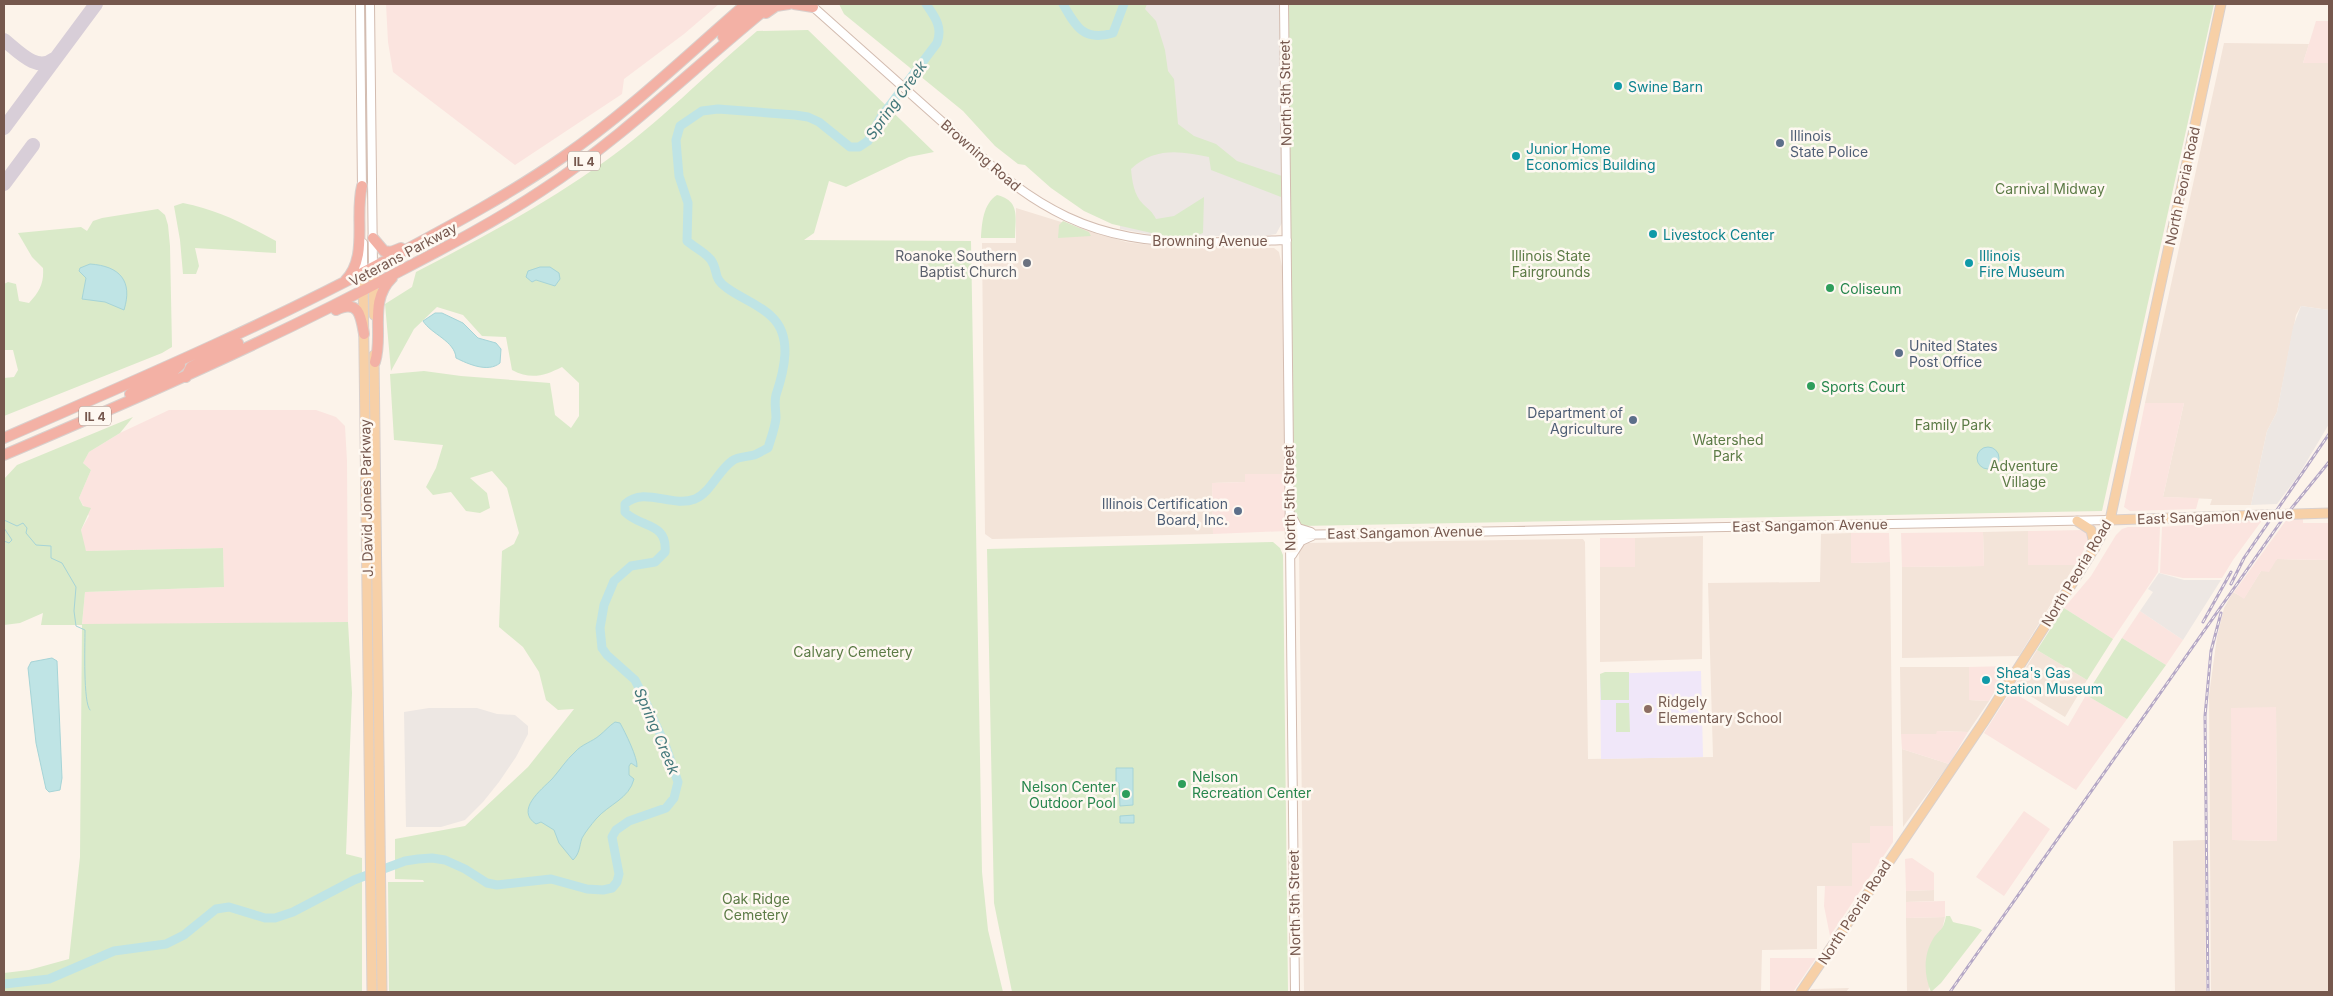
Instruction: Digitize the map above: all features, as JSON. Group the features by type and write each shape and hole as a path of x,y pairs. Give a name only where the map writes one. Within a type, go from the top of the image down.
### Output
{"highway":[{"name":"Veterans Parkway","path":"4,438 181,362 291,310 363,274 462,220 526,182 590,137 746,4"},
{"path":"694,70 714,46 758,4"},
{"name":"Veterans Parkway","path":"4,455 186,377 274,336 364,291 479,229 542,190 599,150 772,4"},
{"path":"731,38 740,35 776,6 789,4"},
{"path":"794,4 811,5"},
{"path":"336,287 350,276 357,262 359,200 362,186"},
{"path":"373,238 382,249 391,252 452,220 462,220"},
{"path":"374,362 379,350 379,302 384,288 399,272"},
{"path":"274,336 287,334 342,307 349,306 360,313 364,334"},
{"path":"186,377 191,367 282,319 291,310"},
{"path":"64,429 70,422 175,372 181,362"}],"main road":[{"name":"J. David Jones Parkway","path":"360,4 367,709 372,992"},
{"name":"J. David Jones Parkway","path":"370,4 382,992"},
{"name":"North 5th Street","path":"1284,4 1294,992"},
{"name":"North Peoria Road","path":"1801,992 1983,723 2110,520 2221,4"},
{"name":"Browning Road","path":"811,5 1003,176 1035,200 1060,215 1086,226 1133,238"},
{"name":"Browning Avenue","path":"1133,238 1175,242 1287,240"},
{"path":"1290,511 1298,528 1316,534"},
{"name":"East Sangamon Avenue","path":"1290,535 2077,521 2329,513"},
{"path":"2077,521 2091,530 2094,548"},
{"path":"1290,558 1295,547 1301,541 1316,534"}],"shaded area":[{"path":"386,4 719,4 684,34 624,79 622,94 515,165 393,72 388,42"},
{"path":"1134,4 1280,4 1282,223 1276,234 1265,236 1158,236 1120,229 1120,155"},
{"path":"2316,21 2329,21 2329,63 2303,63"},
{"path":"2224,43 2309,44 2303,63 2329,63 2329,310 2301,306 2296,315 2277,412 2267,431 2251,505 2210,505 2212,499 2163,497 2184,403 2145,403"},
{"path":"1016,208 1126,242 1158,246 1274,248 1279,252 1283,271 1286,474 1246,474 1245,482 1212,483 1213,534 992,539 985,534 982,243 1016,243"},
{"path":"2301,306 2329,310 2329,424 2298,476 2277,504 2251,505 2267,431 2277,412 2293,327"},
{"path":"2145,403 2184,403 2163,497 2199,498 2196,509 2130,511 2124,507"},
{"path":"169,410 316,410 336,417 345,426 348,622 82,625 85,592 224,587 223,548 86,551 83,543 81,530 89,516 79,498 91,470 83,463 89,452 120,433"},
{"path":"1245,474 1286,474 1287,531 1213,534 1212,483 1245,482"},
{"path":"2263,519 2222,578 2183,578 2160,573 2162,527"},
{"path":"2287,519 2303,519 2303,523 2329,523 2329,560 2277,559 2269,572 2261,571 2244,599 2234,592"},
{"path":"2128,527 2160,527 2158,572 2113,639 2064,608 2091,576 2116,535 2122,529"},
{"path":"2084,530 2088,534 2088,543 2075,565 2028,565 2028,531"},
{"path":"2028,531 2028,565 2075,565 2019,656 1902,658 1902,567 1984,566 1983,532"},
{"path":"1983,532 1984,566 1902,567 1901,533"},
{"path":"1851,533 1851,563 1890,562 1893,826 1870,826 1870,843 1852,886 1817,886 1817,949 1762,950 1761,992 1304,992 1299,551 1304,543 1583,539 1585,542 1588,759 1713,757 1708,583 1820,582 1821,534"},
{"path":"1851,533 1889,533 1890,562 1851,563"},
{"path":"1703,536 1702,659 1600,662 1600,567 1635,566 1635,538"},
{"path":"1600,538 1635,538 1635,567 1600,567"},
{"path":"2277,559 2329,560 2329,992 2211,992 2209,695 2217,637 2224,608 2233,592 2244,598 2261,571","holes":["2276,707 2277,841 2233,840"]},
{"path":"2159,573 2184,580 2221,580 2183,640 2140,611 2153,592 2148,589"},
{"path":"2140,611 2183,640 2166,665 2122,638"},
{"path":"2037,650 2087,680 2065,717 2014,686"},
{"path":"2010,666 1989,701 1969,700 1969,667"},
{"path":"1900,667 1969,667 1969,700 1989,701 1968,732 1937,731 1937,734 1901,734"},
{"path":"1701,671 1703,757 1601,759 1600,674"},
{"path":"2011,691 2068,726 2086,695 2127,719 2076,790 1984,733"},
{"path":"2276,707 2277,841 2232,840 2231,708"},
{"path":"429,708 477,708 497,714 515,715 528,726 528,734 516,757 499,782 465,820 441,827 406,827 404,712"},
{"path":"1937,731 1968,732 1949,764 1902,749 1901,734 1936,734"},
{"path":"1902,749 1949,764 1903,827"},
{"path":"2024,811 2050,829 2004,896 1976,877"},
{"path":"1870,826 1893,826 1893,842 1830,936 1824,906 1825,886 1852,886 1852,843 1870,843"},
{"path":"2205,840 2206,992 2175,992 2173,841"},
{"path":"1912,858 1934,873 1934,890 1906,891 1905,859"},
{"path":"1934,890 1934,901 1906,902 1906,891"},
{"path":"1945,901 1945,917 1906,918 1906,902"},
{"path":"1945,917 1928,992 1907,992 1906,918"},
{"path":"1770,958 1816,958 1793,992 1770,992"},
{"path":"1849,988 1846,992 1809,992 1811,989"}],"green space":[{"path":"839,4 1147,4 1145,9 1156,21 1165,50 1168,71 1174,79 1178,124 1194,136 1216,144 1237,161 1282,176 1281,197 1211,170 1209,157 1168,152 1149,157 1131,169 1137,196 1156,219 1174,216 1204,197 1203,233 1196,236 1169,237 1112,224 1084,211 1051,188 1025,165 1018,164 995,146 963,111 844,14"},
{"name":"Illinois State Fairgrounds","path":"1288,4 2214,4 2102,511 1301,526 1294,515 1293,506"},
{"path":"808,30 934,152 909,157 846,187 829,181 814,233 804,240 971,241 982,872 988,930 1003,992 389,992 388,882 424,882 423,880 395,879 395,839 465,826 528,767 574,709 558,710 546,700 539,672 523,647 499,627 502,551 514,544 519,533 507,488 492,471 470,478 487,493 490,508 480,513 466,511 451,492 433,495 426,487 436,468 443,445 394,440 390,374 424,371 550,383 555,415 571,428 579,416 579,383 562,367 537,376 525,375 512,370 506,337 482,336 463,315 437,307 414,329 391,371 385,304 412,287 416,272 535,207 604,162 663,115 757,31"},
{"path":"997,195 1010,201 1013,206 1016,217 1015,238 981,238 986,209"},
{"path":"183,203 220,214 276,241 276,253 195,248 199,266 196,274 183,274 174,206"},
{"path":"158,209 165,215 168,225 172,347 162,353 4,416 4,378 14,377 18,370 13,350 4,350 4,284 8,282 16,284 19,301 29,303 39,291 43,278 43,268 32,257 18,233 81,227 87,231 93,221 102,218"},
{"path":"1063,221 1089,232 1091,236 1058,238 1059,225"},
{"path":"133,417 120,433 89,452 83,463 91,470 79,498 83,506 91,508 81,530 86,551 223,548 224,587 85,592 82,624 348,622 352,693 346,854 362,858 362,992 4,992 4,973 29,970 69,959 80,857 82,625 41,625 43,613 20,623 4,625 4,479 17,465"},
{"path":"1273,542 1280,548 1283,555 1288,992 1012,992 994,903 987,549"},
{"path":"2064,608 2113,639 2087,680 2037,650"},
{"path":"2122,638 2166,665 2127,719 2086,695"},
{"path":"1605,672 1629,672 1629,700 1601,700 1600,674"},
{"path":"1616,703 1629,703 1630,732 1616,732"},
{"path":"1946,916 1950,916 1953,922 1982,930 1941,983 1931,992 1926,972 1927,952 1942,927"}],"water":[{"path":"90,264 109,268 122,277 127,291 124,310 105,302 82,299 86,278 79,271 80,268"},
{"path":"540,267 550,267 559,273 560,279 555,286 536,280 532,282 526,277 528,271"},
{"path":"435,313 442,313 463,323 478,338 496,343 501,349 500,363 495,366 484,367 472,365 456,358 452,347 423,321"},
{"path":"1988,447 1996,450 1999,458 1996,466 1988,469 1980,466 1977,458 1980,450"},
{"path":"52,658 57,661 62,778 60,790 49,792 46,789 36,743 28,668 31,662"},
{"path":"615,722 620,723 631,745 637,763 637,767 631,763 629,766 629,775 634,779 628,792 601,814 589,828 582,838 578,852 573,860 559,843 554,830 541,822 536,824 530,818 528,813 529,807 532,800 572,755"},
{"name":"Nelson Center Outdoor Pool","path":"1116,768 1133,768 1133,805 1120,806"},
{"path":"1134,815 1134,823 1120,823 1120,816"}],"waterway":[{"name":"Spring Creek","path":"4,984 49,979 114,951 166,944 184,935 216,909 229,907 265,918 275,918 293,912 354,880 405,861 432,858 445,860 465,869 487,883 497,885 551,879 587,889 603,890 612,888 617,882 619,874 612,837 616,830 629,821 666,808 674,798 678,782 666,747 635,680 607,655 602,648 600,628 604,605 614,581 631,566 655,562 665,552 665,542 658,530 631,517 625,512 625,504 641,497 677,501 695,499 706,492 732,461 740,457 754,455 768,448 776,418 775,398 782,376 785,354 783,334 779,325 762,309 722,284 717,278 715,268 709,257 687,241 688,203 679,176 676,140 680,126 702,111 718,109 795,115 808,117 819,122 850,147 859,147 868,141 881,117 937,43 939,27 926,4"},
{"name":"Spring Creek","path":"1063,4 1077,26 1082,31 1095,36 1113,33 1124,4"},
{"path":"4,520 17,526 23,523 27,528 26,533 36,545 51,546 51,558 62,563 76,587 74,611 76,626 85,630 85,686 90,710"},
{"path":"4,528 12,540 9,543 4,541"}],"taxiway":[{"path":"4,128 96,4"},
{"path":"4,40 21,55 34,62 48,63 54,59"},
{"path":"4,184 33,145"}],"railway":[{"path":"2231,584 2244,558 2329,434"},
{"path":"1950,992 2282,520 2329,462"},
{"path":"2203,622 2231,572"},
{"path":"2208,992 2205,716 2211,651 2221,613"}],"place":[{"name":"Swine Barn","path":"1618,86"},
{"name":"Illinois State Police","path":"1780,143"},
{"name":"Junior Home Economics Building","path":"1516,156"},
{"name":"Livestock Center","path":"1653,234"},
{"name":"Roanoke Southern Baptist Church","path":"1027,263"},
{"name":"Illinois Fire Museum","path":"1969,263"},
{"name":"Coliseum","path":"1830,288"},
{"name":"United States Post Office","path":"1899,353"},
{"name":"Sports Court","path":"1811,386"},
{"name":"Department of Agriculture","path":"1633,420"},
{"name":"Illinois Certification Board, Inc.","path":"1238,511"},
{"name":"Shea's Gas Station Museum","path":"1986,680"},
{"name":"Ridgely Elementary School","path":"1648,709"},
{"name":"Nelson Recreation Center","path":"1182,784"},
{"name":"Nelson Center Outdoor Pool","path":"1126,794"}],"park label":[{"name":"Carnival Midway","path":"2050,188"},
{"name":"Family Park","path":"1953,424"},
{"name":"Watershed Park","path":"1728,448"},
{"name":"Adventure Village","path":"2024,474"},
{"name":"Calvary Cemetery","path":"853,651"},
{"name":"Oak Ridge Cemetery","path":"756,906"}]}
